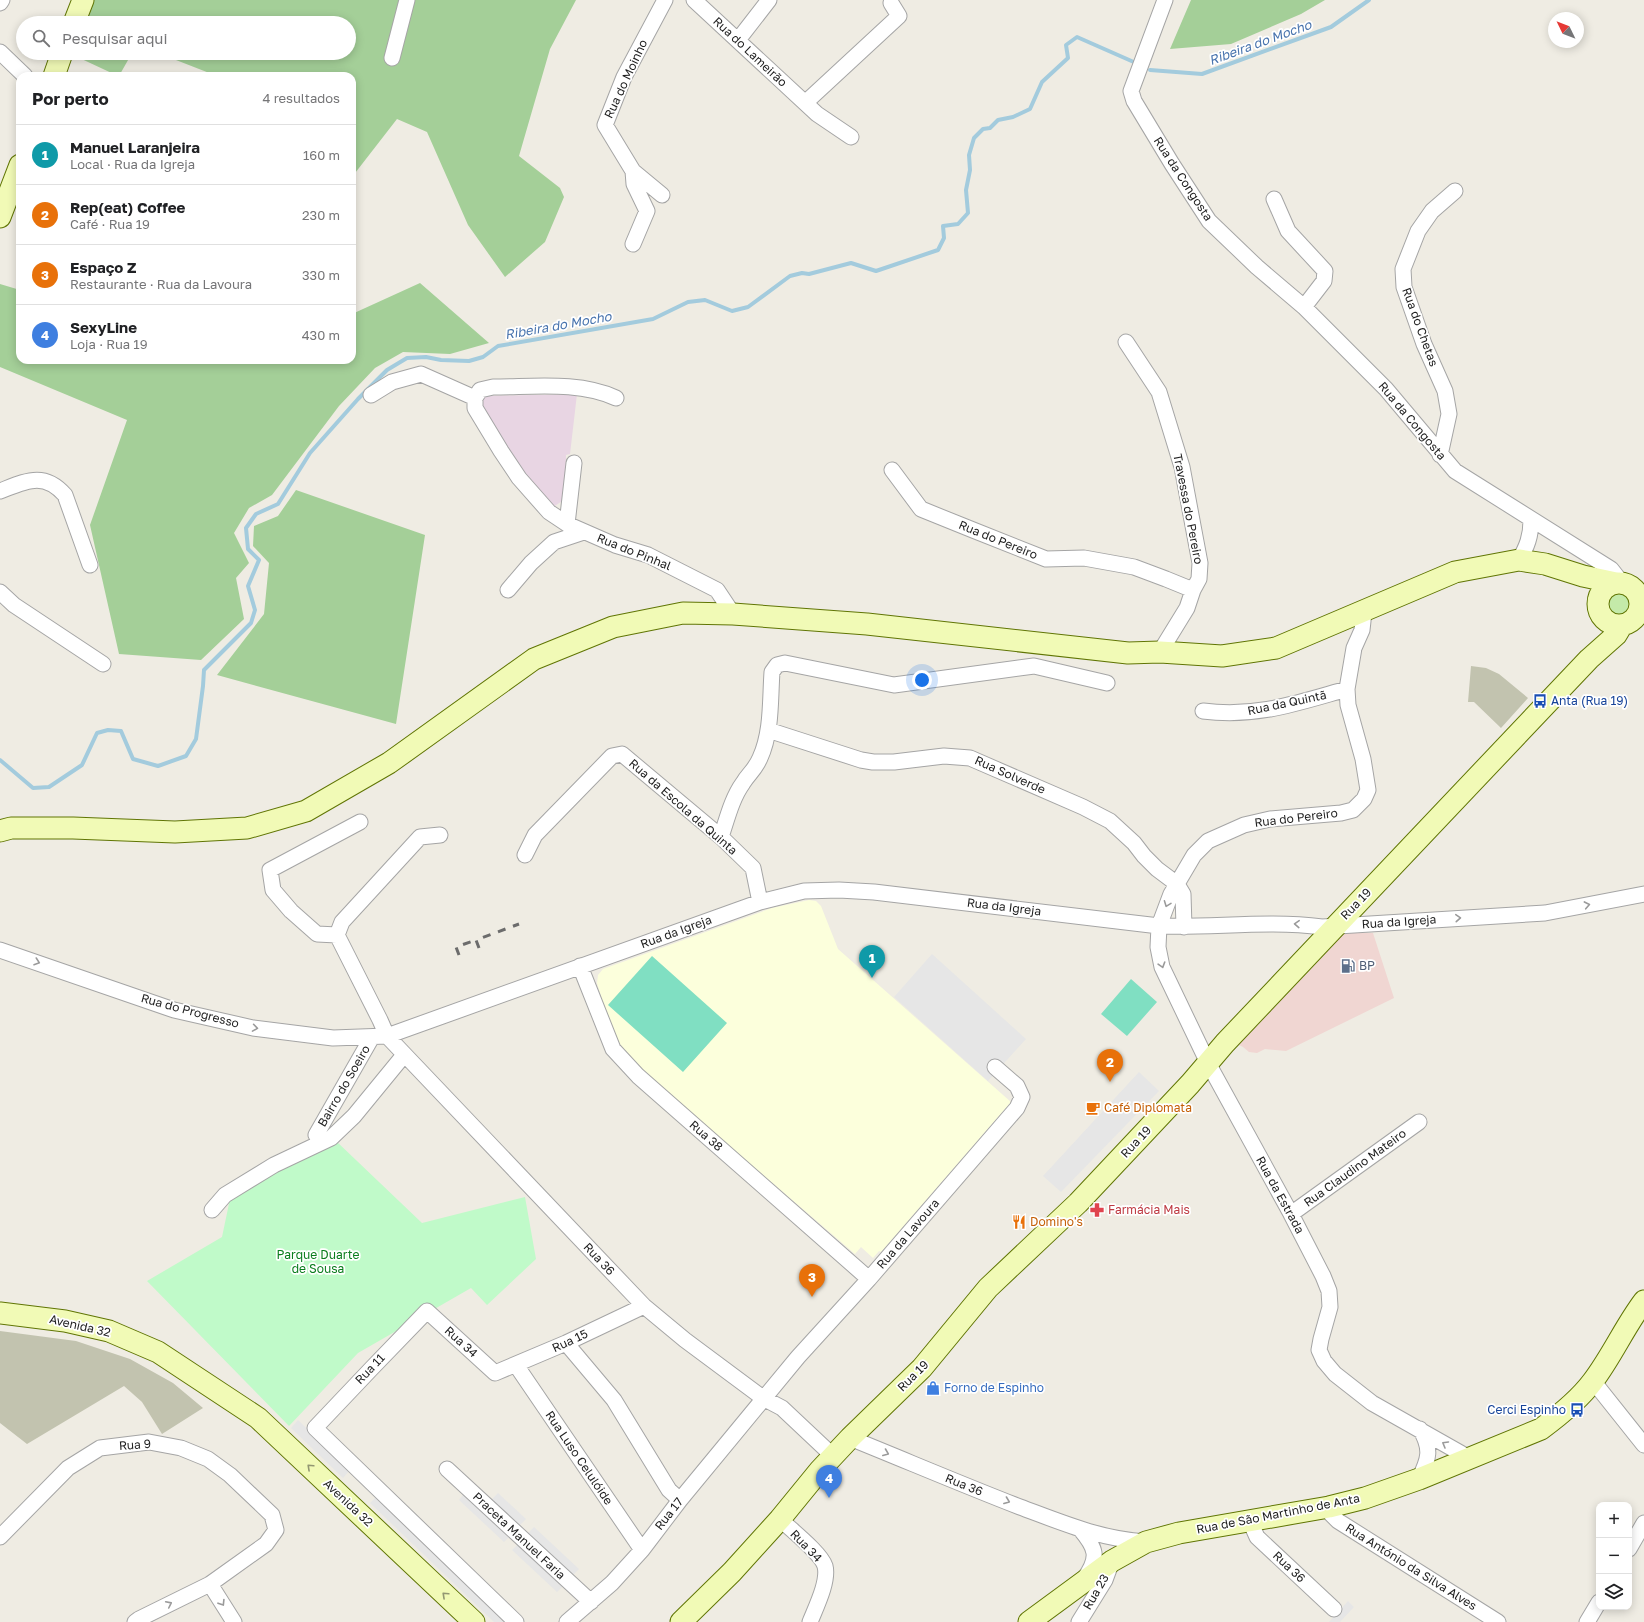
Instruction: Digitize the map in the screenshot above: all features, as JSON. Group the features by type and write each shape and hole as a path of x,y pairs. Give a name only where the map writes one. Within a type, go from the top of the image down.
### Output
{"main road":[{"path":"77,16 83,0"},
{"path":"55,72 60,60"},
{"path":"0,217 16,175"},
{"path":"0,831 11,828 73,828 176,832 246,828 306,811 389,763 534,659 613,627 683,613 733,614 867,624 1128,653 1160,652 1222,656 1276,648 1364,612 1455,572 1519,560 1545,564 1584,576 1628,584 1638,595 1642,606 1633,619 1608,615 1584,576"},
{"path":"1608,615 1600,594 1604,589 1628,584"},
{"name":"Rua 19","path":"681,1622 732,1572 850,1438 922,1368 988,1288 1078,1203 1225,1043 1589,659 1616,635 1608,615"},
{"name":"Rua de São Martinho de Anta","path":"1029,1622 1112,1561 1146,1542 1179,1533 1329,1507 1365,1498 1471,1459 1541,1429 1577,1399 1593,1381 1644,1301"},
{"name":"Avenida 32","path":"0,1313 65,1321 109,1331 158,1352 258,1418 474,1622"},
{"name":"Avenida 32","path":"217,1392 250,1430 453,1622"}],"street":[{"path":"392,58 407,0"},
{"name":"Rua do Moinho","path":"633,244 647,211 634,184 633,171 605,125 624,77 665,0"},
{"name":"Rua do Lameirão","path":"694,0 816,114 851,136"},
{"path":"738,40 769,0"},
{"name":"Rua da Congosta","path":"1165,0 1131,91 1134,101 1209,221 1257,267 1304,307 1386,389 1455,471 1611,569 1628,584"},
{"path":"805,104 898,16 891,3"},
{"path":"0,52 21,72"},
{"path":"633,171 662,195"},
{"name":"Rua do Chetas","path":"1440,455 1449,414 1445,391 1424,344 1404,287 1403,269 1418,231 1432,211 1455,191"},
{"path":"1274,199 1288,231 1325,271 1324,281 1304,307"},
{"name":"Travessa do Pereiro","path":"1126,342 1158,392 1182,467 1200,563 1199,579 1193,590"},
{"path":"371,395 392,382 421,374 475,398 480,390 493,387 578,387 601,391 616,398"},
{"name":"Rua do Pinhal","path":"475,398 475,408 519,478 549,512 567,524 584,532 615,545 648,555 717,590 733,614"},
{"path":"567,524 574,463"},
{"name":"Rua do Pereiro","path":"892,470 922,509 973,530 1046,559 1084,558 1134,567 1166,578 1193,590"},
{"path":"0,491 25,481 45,480 58,486 65,495 90,565"},
{"path":"1519,560 1527,547 1531,535 1531,520"},
{"path":"508,590 531,563 554,542 584,532"},
{"path":"1160,652 1187,608 1193,590"},
{"path":"0,592 14,605 103,664"},
{"name":"Rua do Pereiro","path":"1159,926 1171,894 1194,855 1208,841 1244,826 1270,819 1341,813 1352,810 1364,799 1368,790 1363,759 1348,705 1348,689 1354,648 1362,630 1364,612"},
{"path":"721,837 732,805 743,783 753,771 761,756 768,730 772,672 777,665 785,663 894,685 1034,666 1107,683"},
{"name":"Rua da Quintã","path":"1203,711 1224,714 1252,713 1291,705 1348,689"},
{"name":"Rua Solverde","path":"768,730 861,760 874,762 894,762 944,756 970,758 1083,807 1110,821 1134,843 1148,860 1177,884"},
{"name":"Rua da Escola da Quinta","path":"525,855 535,835 612,756 622,754 721,837 753,868 760,902"},
{"path":"360,822 270,870 273,890 291,911 317,934 337,935 342,922 420,837 440,835"},
{"path":"1177,884 1183,894 1184,927"},
{"name":"Rua da Igreja","path":"379,1037 760,902 804,891 839,890 874,892 1159,926 1184,927 1296,924 1322,927 1545,913 1644,894"},
{"name":"Rua da Estrada","path":"1159,926 1158,947 1162,966 1208,1063 1291,1214 1323,1276 1329,1291 1330,1307 1320,1339 1319,1350 1324,1361 1335,1374 1372,1403 1471,1459"},
{"name":"Rua 36","path":"337,935 380,1020 379,1037 404,1055 644,1306 685,1340 763,1398 782,1408 833,1456"},
{"name":"Rua do Progresso","path":"0,950 174,1010 239,1025 333,1038 379,1037"},
{"name":"Rua 38","path":"580,966 613,1049 638,1076 869,1279"},
{"name":"Bairro do Soeiro","path":"316,1135 379,1037"},
{"path":"212,1210 224,1195 274,1165 331,1138 354,1116 404,1055"},
{"name":"Rua da Lavoura","path":"763,1398 869,1279 1017,1108 1022,1097 1017,1086 995,1067"},
{"name":"Rua Claudino Mateiro","path":"1291,1214 1419,1122"},
{"name":"Rua 15","path":"495,1373 566,1343 644,1306"},
{"name":"Rua 34","path":"427,1311 495,1373"},
{"name":"Rua 11","path":"427,1311 315,1428 516,1622"},
{"path":"566,1343 614,1400 669,1490 680,1500"},
{"name":"Rua Luso Celulóide","path":"516,1365 642,1550"},
{"path":"1593,1381 1644,1445"},
{"name":"Rua 17","path":"567,1622 612,1583 642,1550 680,1500 763,1398"},
{"path":"1419,1479 1424,1469 1428,1453 1426,1440 1420,1429"},
{"name":"Rua 36","path":"850,1438 985,1493 1080,1529 1123,1540 1146,1542"},
{"name":"Rua 9","path":"0,1537 68,1468 100,1448 149,1442 181,1448 208,1459 230,1475 272,1515 276,1530 266,1544 210,1584"},
{"path":"1428,1453 1442,1470"},
{"name":"Praceta Manuel Faria","path":"448,1470 591,1602"},
{"name":"Rua António da Silva Alves","path":"1329,1507 1331,1514 1338,1521 1498,1622"},
{"name":"Rua 34","path":"780,1519 816,1553 825,1565 825,1579 810,1622"},
{"name":"Rua 36","path":"1252,1520 1253,1528 1258,1537 1334,1609"},
{"path":"1632,1544 1644,1523"},
{"path":"1080,1529 1089,1540 1094,1550 1095,1560 1091,1569 1080,1585"},
{"name":"Rua 23","path":"1079,1622 1105,1580 1112,1561"},
{"path":"135,1622 139,1618 210,1584 234,1622"},
{"path":"1587,1622 1596,1607"}],"shaded area":[{"path":"577,394 570,454 566,455 565,499 552,508 519,470 480,407 479,396"},
{"path":"1471,666 1486,668 1499,674 1528,698 1501,728 1474,702 1468,702"},
{"path":"809,900 816,901 821,906 838,949 1011,1102 881,1252 879,1251 873,1258 861,1247 855,1254 635,1065 614,1039 597,983 598,975 603,969 772,908"},
{"name":"BP","path":"1373,933 1394,998 1286,1051 1265,1049 1257,1053 1249,1052 1237,1044 1342,934"},
{"path":"932,954 1026,1039 988,1081 894,997"},
{"path":"1139,1072 1159,1091 1061,1192 1043,1176"},
{"path":"0,1331 76,1341 130,1359 173,1383 203,1408 162,1434 142,1402 124,1386 27,1444 0,1423"},
{"path":"298,1420 350,1470 343,1478 291,1428"},
{"path":"465,1492 511,1535 504,1542 459,1500"},
{"path":"498,1493 526,1519 519,1526 491,1500"},
{"path":"377,1496 509,1622 494,1622 370,1503"},
{"path":"534,1527 579,1569 572,1576 527,1534"},
{"path":"519,1543 564,1585 557,1592 512,1550"},
{"path":"1348,1601 1354,1607 1340,1622 1329,1622"}],"green space":[{"path":"94,0 576,0 550,49 519,156 560,188 564,197 545,242 505,277 468,225 427,132 397,119 356,172 356,72 207,72 176,60 356,60 356,16 88,16"},
{"path":"1191,0 1325,0 1301,14 1231,44 1170,49"},
{"path":"84,60 128,60 121,72 109,72"},
{"path":"420,283 489,343 450,354 403,352 375,368 339,406 272,495 249,508 234,533 249,563 236,578 244,619 201,660 119,654 90,525 127,420 0,367 0,284 16,289 16,364 356,364 356,312"},
{"path":"296,490 425,535 396,724 217,675 264,614 269,563 253,546 254,526 278,516"},
{"path":"1619,591 1628,595 1632,604 1628,613 1619,617 1610,613 1606,604 1610,595"},
{"path":"652,956 727,1023 683,1072 608,1005"},
{"path":"1131,979 1157,1002 1127,1036 1101,1014"},
{"name":"Parque Duarte de Sousa","path":"335,1140 422,1223 525,1197 536,1259 487,1305 471,1288 358,1353 289,1426 147,1281 222,1237 231,1194"}],"waterway":[{"name":"Ribeira do Mocho","path":"1150,70 1202,74 1331,27 1369,0"},
{"name":"Ribeira do Mocho","path":"0,760 33,788 49,787 82,765 97,733 108,730 121,731 133,759 158,766 186,756 196,739 204,670 251,623 255,610 248,586 259,560 248,549 246,528 256,514 278,504 310,453 358,399 387,370 407,358 426,357 441,360 469,361 483,357 498,346 653,319 688,302 705,300 732,311 748,307 790,276 802,273 809,274 851,263 876,271 938,250 944,238 943,226 958,224 968,213 966,190 970,170 969,155 974,138 983,129 990,128 998,120 1013,117 1030,109 1042,82 1068,58 1066,45 1077,37 1136,63"}],"railway":[{"path":"479,948 476,940 519,924"},
{"path":"459,955 456,947 476,940"}],"place":[{"name":"Anta (Rua 19)","path":"1540,701"},
{"name":"BP","path":"1348,966"},
{"name":"Manuel Laranjeira","path":"872,978"},
{"name":"Rep(eat) Coffee","path":"1110,1082"},
{"name":"Café Diplomata","path":"1093,1108"},
{"name":"Farmácia Mais","path":"1097,1210"},
{"name":"Domino's","path":"1019,1222"},
{"name":"Espaço Z","path":"812,1297"},
{"name":"Forno de Espinho","path":"933,1388"},
{"name":"Cerci Espinho","path":"1577,1410"},
{"name":"SexyLine","path":"829,1498"}]}
